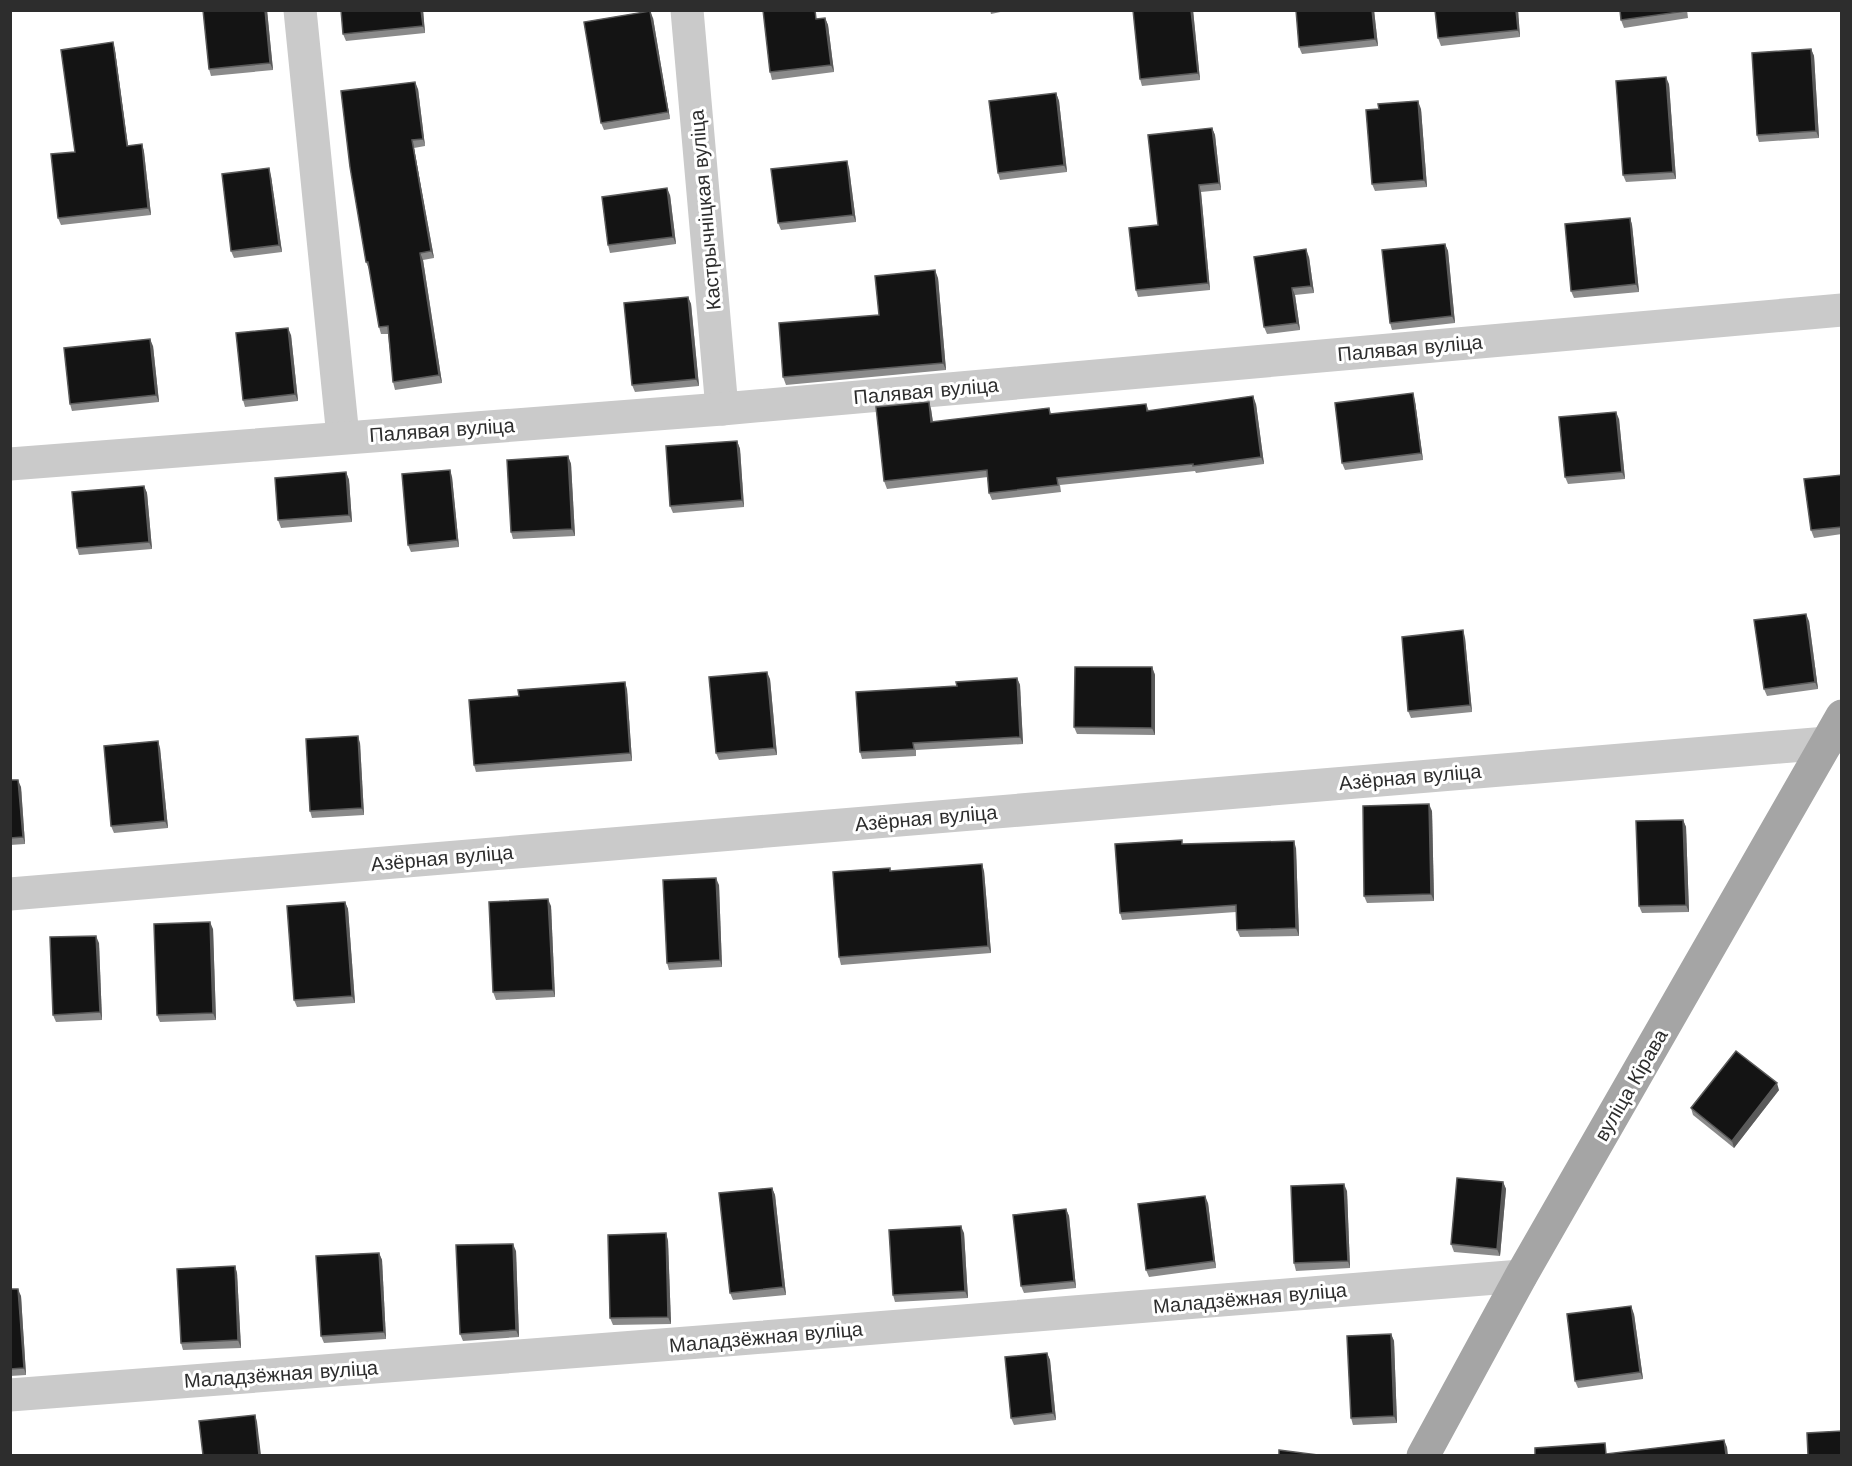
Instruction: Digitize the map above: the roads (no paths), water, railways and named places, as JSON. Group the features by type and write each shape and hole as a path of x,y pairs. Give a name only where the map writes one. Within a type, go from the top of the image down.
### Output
{"main road":[{"name":"вуліца Кірава","path":"1423,1455 1521,1276 1837,733"}],"street":[{"path":"300,10 343,437"},
{"name":"Кастрычніцкая вуліца","path":"687,10 722,408"},
{"name":"Палявая вуліца","path":"10,464 722,408 1842,310"},
{"name":"Азёрная вуліца","path":"10,894 1837,733"},
{"name":"Маладзёжная вуліца","path":"10,1395 1521,1276"}]}
